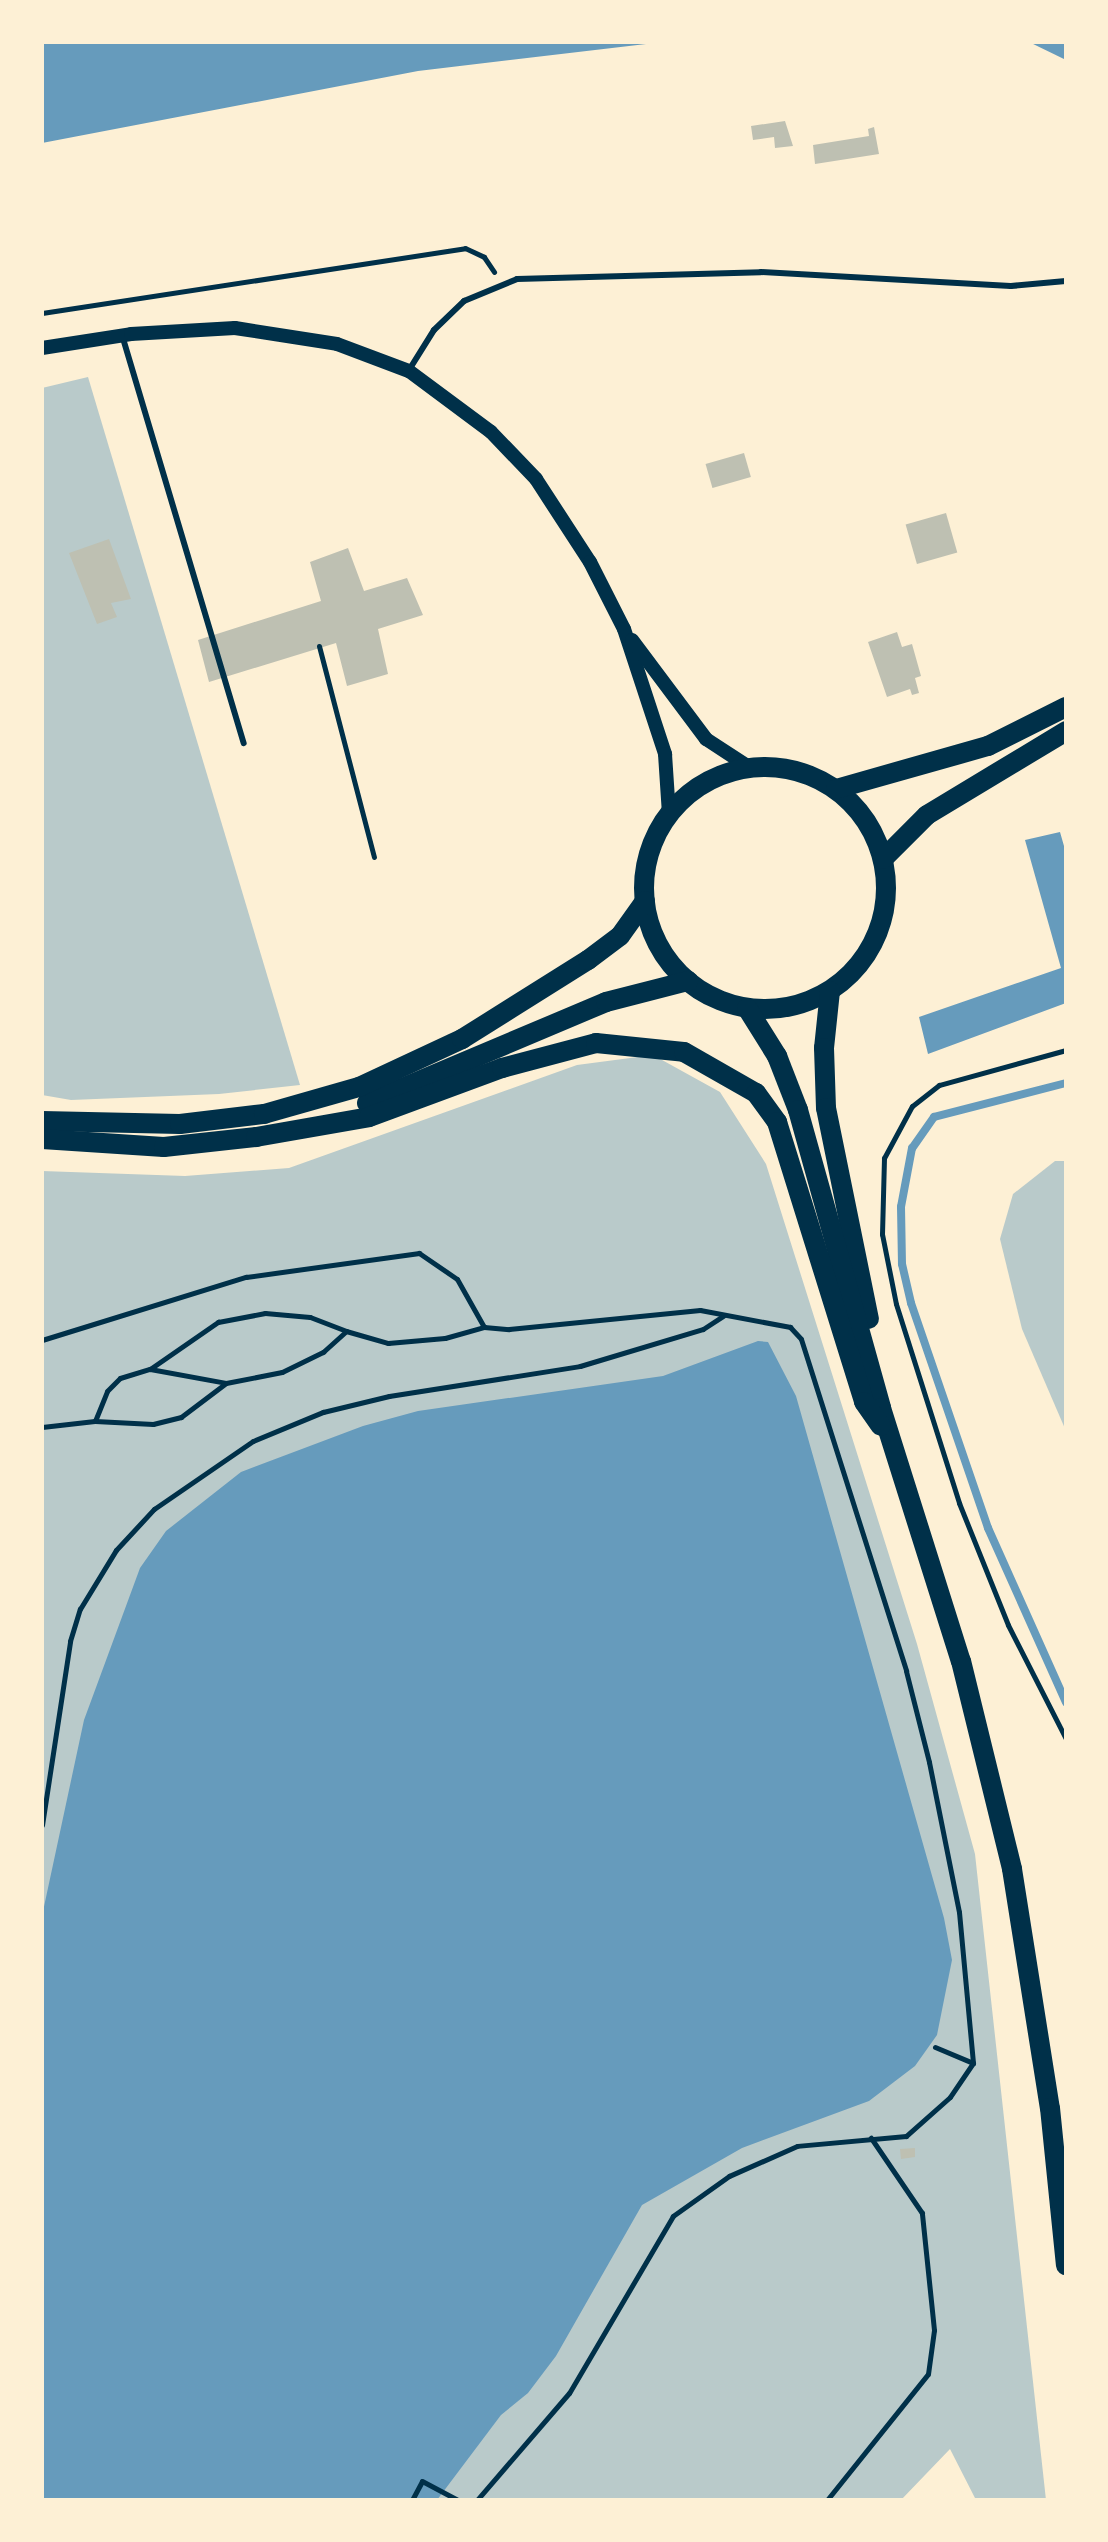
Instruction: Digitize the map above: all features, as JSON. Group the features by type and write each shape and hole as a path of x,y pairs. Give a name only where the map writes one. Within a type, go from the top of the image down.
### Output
{"main road":[{"path":"836,789 988,746 1066,707"},
{"path":"883,859 927,815 1066,731"},
{"path":"749,767 779,767 836,789 857,808 883,859 886,897 878,933 858,966 830,991 790,1007 747,1008 716,999 688,981 667,959 645,901 650,855 669,814 719,775 749,767"},
{"path":"42,1121 180,1124 264,1114 359,1087 462,1039 588,960 620,936 645,901"},
{"path":"256,1137 368,1103 606,1002 688,981"},
{"path":"830,991 824,1048 826,1108 894,1441"},
{"path":"747,1008 777,1056 798,1110 961,1661 1012,1869 1050,2108 1066,2265"},
{"path":"42,1139 164,1147 256,1137 369,1117 502,1068 596,1043 684,1052 756,1093 777,1122 864,1402 894,1441"}],"street":[{"path":"42,348 122,335 235,328 293,334 409,371 491,432 536,479 590,562 624,629 665,754 669,814"},
{"path":"624,629 706,739 749,767"}],"lane":[{"path":"409,371 434,330 464,301 517,279 761,272 1011,286 1066,281"},
{"path":"122,335 244,743"}],"path":[{"path":"42,313 465,248 484,257 494,273"},
{"path":"319,646 374,857"},
{"path":"1066,1050 939,1085 912,1106 884,1158 882,1234 896,1304 959,1503 1008,1625 1066,1739"},
{"path":"42,1340 246,1277 419,1253 457,1279 484,1327"},
{"path":"95,1421 107,1391 120,1378 150,1369 218,1322 265,1313 310,1317 388,1343 445,1338 484,1327 509,1329 672,1310 790,1327 801,1339 906,1671 929,1762 959,1912 973,2063 950,2097 906,2136 797,2146 729,2176 673,2216 569,2393 477,2500"},
{"path":"42,1825 70,1641 80,1609 116,1550 154,1509 253,1441 323,1412 366,1401 580,1366 703,1329 723,1316"},
{"path":"150,1369 226,1383 282,1372 323,1352 346,1331"},
{"path":"42,1427 95,1421 153,1424 181,1417 226,1383"},
{"path":"935,2047 973,2063"},
{"path":"827,2500 928,2374 934,2330 922,2213 870,2137"},
{"path":"412,2500 422,2481 457,2500"}],"shaded area":[{"path":"88,377 300,1085 219,1094 71,1100 42,1095 42,388"},
{"path":"653,1055 720,1092 766,1164 917,1644 975,1854 1046,2500 976,2500 950,2449 901,2500 42,2500 42,1171 185,1176 289,1168 577,1065"},
{"path":"1055,1161 1066,1161 1066,1431 1022,1329 1000,1239 1013,1194"}],"water":[{"path":"42,42 663,42 418,71 42,143"},
{"path":"1029,42 1066,42 1066,60"},
{"path":"1060,832 1066,853 1066,1003 928,1054 919,1017 1061,968 1025,840"},
{"path":"758,1341 768,1342 796,1396 944,1918 952,1960 937,2035 915,2066 869,2101 742,2148 642,2205 556,2356 528,2393 501,2415 437,2500 42,2500 42,1916 84,1720 140,1568 166,1531 241,1472 363,1426 418,1411 663,1376"}],"building":[{"path":"785,121 793,146 775,148 774,137 753,140 751,126"},
{"path":"874,127 879,154 815,164 813,145 869,136 868,129"},
{"path":"744,453 751,477 712,488 706,464"},
{"path":"946,513 957,552 917,564 906,525"},
{"path":"109,539 131,599 111,603 117,617 97,624 69,553"},
{"path":"348,548 364,591 407,578 423,615 378,629 388,674 347,686 336,643 209,682 198,640 321,601 310,562"},
{"path":"897,632 902,647 912,644 921,676 915,678 919,693 912,695 910,689 887,697 868,642"},
{"path":"915,2148 915,2157 901,2159 900,2149"}],"waterway":[{"path":"1066,1083 934,1117 912,1148 901,1207 902,1264 911,1303 988,1528 1066,1702"}]}
